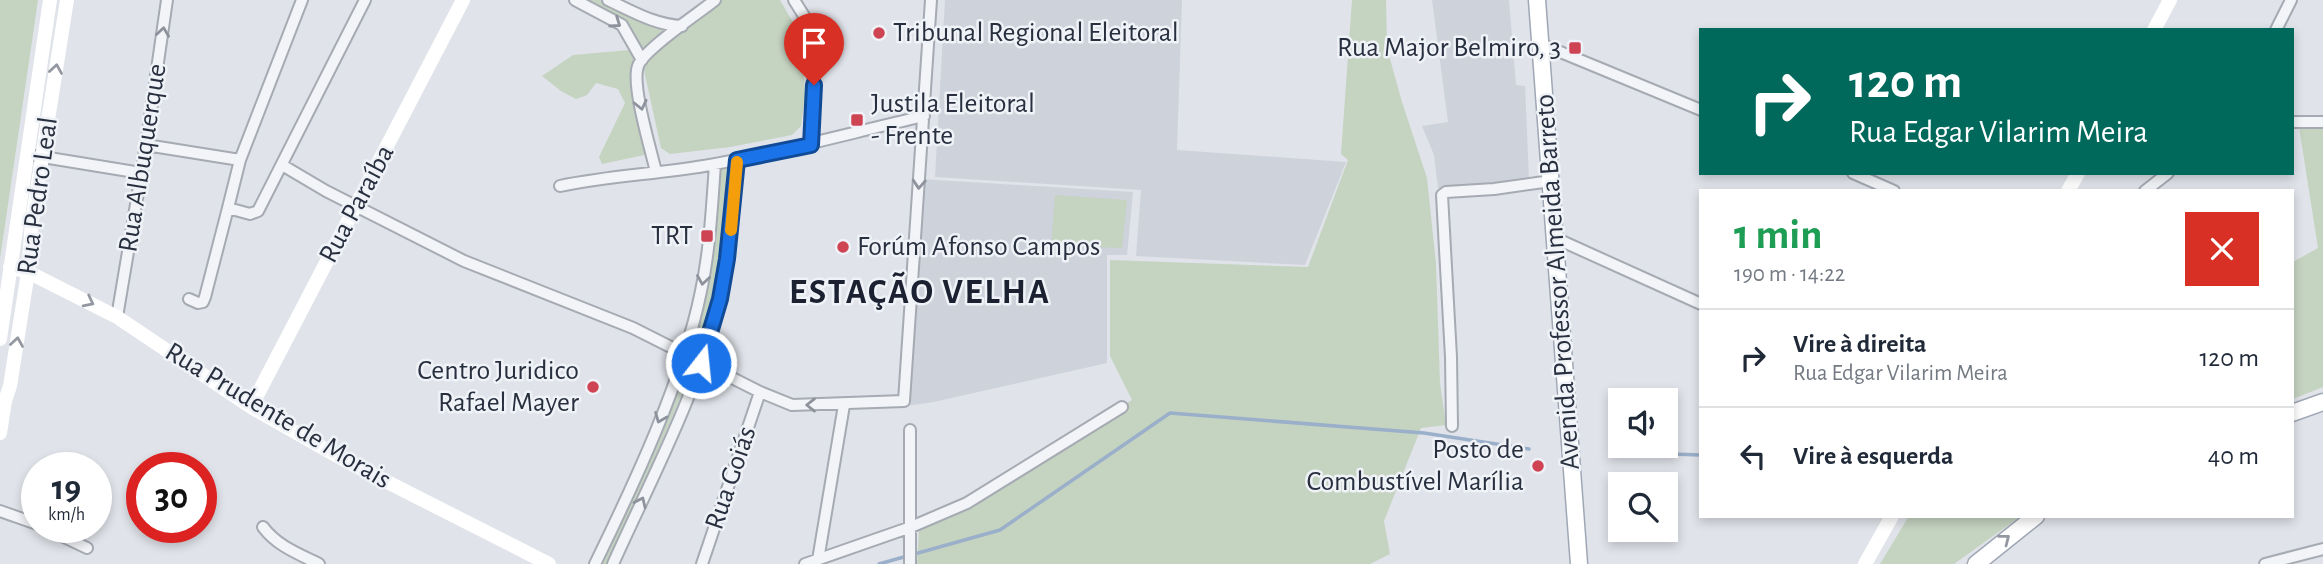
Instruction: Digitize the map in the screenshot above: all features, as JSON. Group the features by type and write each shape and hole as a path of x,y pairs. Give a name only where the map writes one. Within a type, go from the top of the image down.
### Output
{"main road":[{"name":"Avenida Professor Almeida Barreto","path":"1538,0 1579,564"},
{"path":"2294,412 2323,401"},
{"path":"1976,564 2034,518"}],"street":[{"name":"Rua Pedro Leal","path":"0,339 5,265 26,154 50,0"},
{"name":"Rua Pedro Leal","path":"0,433 10,386 32,221 67,0"},
{"name":"Rua Albuquerque","path":"117,317 167,0"},
{"path":"189,299 198,303 203,302 205,297 240,160 302,0"},
{"path":"228,208 253,214 262,202 365,0"},
{"name":"Rua Paraíba","path":"251,407 463,0"},
{"path":"575,0 622,25 642,60"},
{"path":"608,0 666,26 682,26"},
{"path":"656,172 635,77 638,64 715,0"},
{"path":"794,0 810,27 814,42 811,145"},
{"path":"282,165 356,207 464,261 608,317 792,405 904,401 932,0"},
{"path":"2155,28 2170,0"},
{"path":"2277,28 2291,0"},
{"path":"1541,44 1699,109"},
{"path":"560,186 737,160 811,145 924,116"},
{"path":"2294,122 2323,122"},
{"path":"146,145 240,160"},
{"path":"26,154 141,173"},
{"path":"613,564 701,363 720,299 737,160"},
{"path":"595,564 649,444 684,354 701,292 707,257 715,164"},
{"path":"1858,175 1889,189"},
{"path":"2148,189 2165,175"},
{"path":"1452,426 1442,195 1446,192 1551,181"},
{"path":"1555,238 1699,303"},
{"name":"Rua Prudente de Morais","path":"5,265 27,272 117,317 251,407 346,461 549,564"},
{"name":"Rua Goiás","path":"702,564 760,392"},
{"path":"818,560 844,405"},
{"path":"805,564 911,527 967,503 1122,407"},
{"path":"911,430 911,560"},
{"path":"0,511 21,518"},
{"path":"1869,559 1891,518"},
{"path":"263,527 271,538 281,545 319,564"},
{"path":"77,543 87,548"},
{"path":"2265,564 2323,549"}],"shaded area":[{"path":"945,0 1182,0 1177,150 1346,162 1305,265 1136,256 1141,190 935,177"},
{"path":"1432,0 1509,0 1516,85 1525,86 1529,179 1438,188 1434,155 1422,126 1448,122"},
{"path":"920,179 1133,192 1127,255 1107,255 1107,363 934,402 905,406"}],"green space":[{"path":"0,0 38,0 0,259"},
{"path":"580,0 600,0 642,20 673,30 643,52 628,24"},
{"path":"720,0 780,0 802,38 805,97 801,126 792,135 730,147 670,154 661,148 644,70 646,59"},
{"path":"1352,0 1386,0 1387,48 1427,178 1436,264 1440,383 1446,425 1421,428 1384,521 1390,554 1370,564 917,564 919,530 1132,400 1110,356 1110,260 1308,267 1348,160 1341,154"},
{"path":"630,50 635,57 649,154 602,164 599,157 625,103 618,89 596,83 587,95 576,99 542,76 573,55"},
{"path":"2299,127 2323,127 2323,387 2294,399 2294,261 2318,248"},
{"path":"734,163 722,266 699,359 688,353 718,167"},
{"path":"1055,195 1127,200 1122,248 1051,246"},
{"path":"687,358 695,363 610,564 599,564"},
{"path":"1908,518 2018,518 1954,564 1880,564"}],"waterway":[{"path":"879,564 1000,530 1170,413 1424,433 1529,449"},
{"path":"1678,454 1699,455"}],"slow traffic":[{"path":"731,230 737,162"}],"place":[{"name":"Tribunal Regional Eleitoral","path":"879,33"},
{"name":"Rua Major Belmiro, 3","path":"1575,48"},
{"name":"Justila Eleitoral - Frente","path":"857,120"},
{"name":"TRT","path":"707,236"},
{"name":"Forúm Afonso Campos","path":"843,247"},
{"name":"Centro Juridico Rafael Mayer","path":"593,387"},
{"name":"Posto de Combustível Marília","path":"1538,466"}],"district":[{"name":"ESTAÇÃO VELHA","path":"920,292"}],"route":[{"path":"701,363 720,299 737,160 811,145 814,85"}]}
